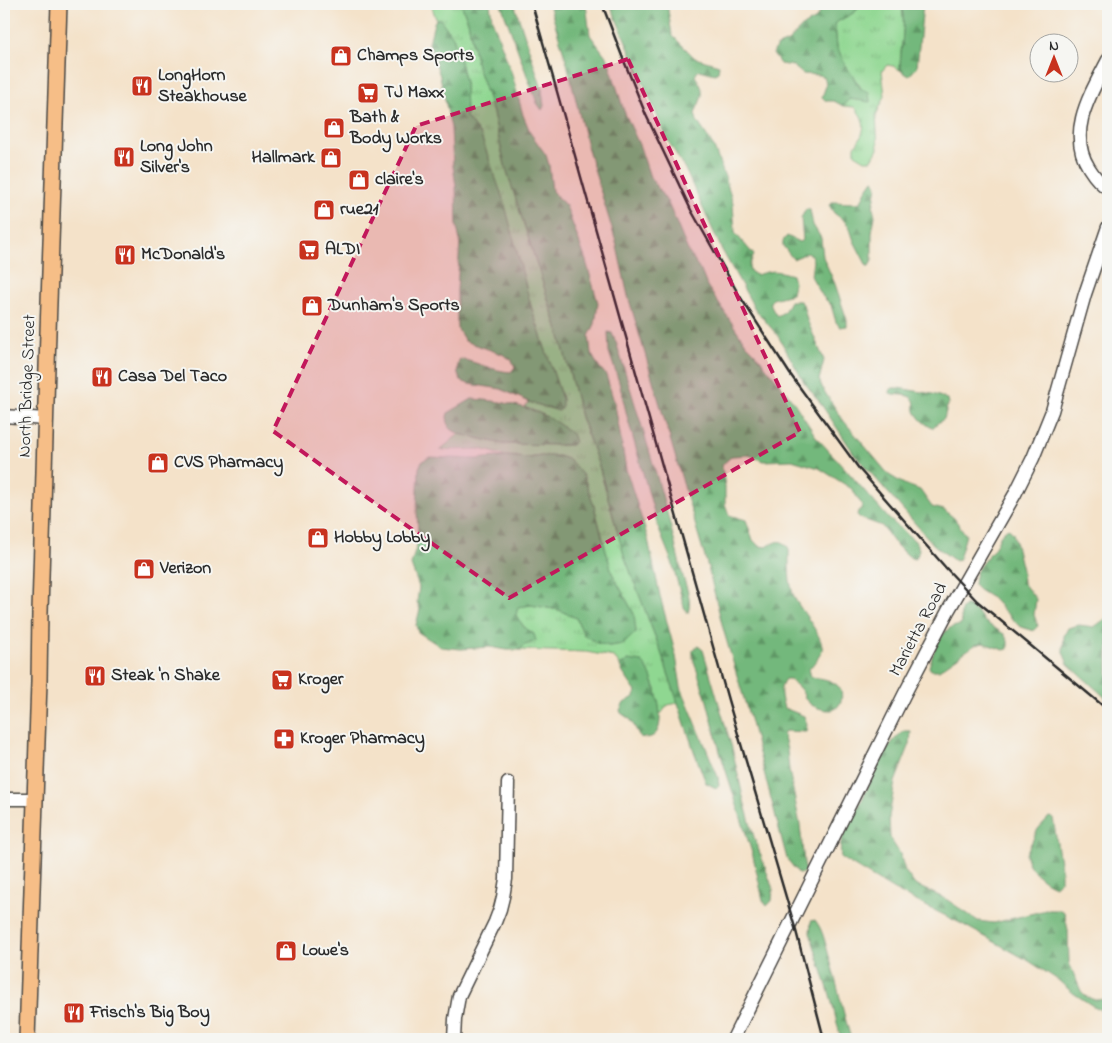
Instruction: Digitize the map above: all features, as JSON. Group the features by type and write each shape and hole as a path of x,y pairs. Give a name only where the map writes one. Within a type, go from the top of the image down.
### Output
{"main road":[{"name":"North Bridge Street","path":"27,1039 34,800 39,702 45,419 59,4"}],"street":[{"path":"1108,60 1085,107 1079,136 1085,162 1094,175 1108,188"},
{"name":"Marietta Road","path":"733,1039 904,694 1033,458 1052,411 1085,294 1108,227"},
{"path":"4,416 45,419"},
{"path":"454,1039 459,996 495,922 503,897 506,879 508,783"},
{"path":"4,799 34,800"}],"highlighted area":[{"path":"628,59 800,432 509,598 273,431 416,126"}],"green space":[{"path":"431,4 461,4 468,21 477,66 493,113 505,165 562,343 581,417 599,466 624,555 661,652 678,703 668,705 660,715 656,689 648,670 628,660 620,666 614,657 586,652 519,650 534,634 524,627 515,615 518,607 531,605 559,610 576,618 584,635 597,643 609,646 624,644 634,614 612,573 594,506 541,456 528,458 506,456 481,449 440,450 459,434 503,444 568,445 544,415 524,407 529,402 559,411 562,399 531,306 481,136 466,117 465,83 453,37 440,20 436,19"},
{"path":"461,4 490,4 492,19 512,74 523,115 531,134 546,155 552,191 566,206 586,261 598,303 595,324 589,336 591,353 606,375 615,405 626,469 648,539 660,596 676,656 681,687 718,777 719,786 716,788 706,783 661,652 624,555 599,466 581,417 562,343 505,165 493,113 477,66 468,21"},
{"path":"501,4 515,4 542,89 544,106 542,110 537,103"},
{"path":"549,4 586,4 590,35 608,59 624,111 640,147 650,177 668,203 689,253 701,271 707,286 746,344 793,401 817,438 889,519 915,541 919,549 917,557 911,558 896,545 882,526 860,518 857,515 862,505 852,489 819,468 792,460 763,461 749,455 732,456 723,464 725,504 729,515 746,520 753,540 759,546 767,547 773,543 782,542 789,549 789,574 795,599 822,645 820,655 809,669 811,677 831,681 837,685 842,694 838,707 833,710 826,710 809,703 801,690 790,679 785,679 781,686 784,708 804,716 807,724 806,732 785,731 783,734 800,825 805,872 799,874 787,859 709,571 628,296 616,242 587,146 567,63"},
{"path":"610,4 667,4 672,35 695,58 719,65 718,72 715,74 700,70 695,76 701,87 702,94 695,113 697,121 713,145 726,180 733,204 735,233 754,255 749,266 750,271 756,275 774,271 792,275 794,283 792,294 773,299 770,302 773,310 777,316 784,312 790,301 800,301 803,304 807,320 824,360 819,380 824,391 843,420 889,475 904,484 920,490 932,507 944,510 954,518 966,535 959,559 955,561 934,545 855,455 804,382 778,336 755,309 722,250 685,169 667,139"},
{"path":"804,4 860,4 855,12 835,25 837,47 846,66 861,89 869,92 870,102 849,99 843,106 834,101 826,101 822,97 826,86 825,78 819,75 803,74 793,66 780,64 773,54 776,47 788,42 804,25 815,20 819,13 816,5"},
{"path":"860,4 901,4 903,12 900,70 887,65 882,71 885,96 876,115 878,149 872,160 865,160 855,154 855,146 863,131 863,121 854,107 843,106 849,99 870,101 846,66 837,47 835,25 837,21 855,12"},
{"path":"901,4 923,4 917,67 909,76 900,70 903,28"},
{"path":"436,19 440,19 453,37 465,83 466,117 481,136 505,205 531,306 562,399 562,407 559,411 529,402 501,389 469,384 461,381 459,375 460,359 504,371 511,372 515,367 512,360 502,354 465,341 457,328 460,241 457,227 451,128 440,76 429,43"},
{"path":"873,180 877,187 873,207 875,216 872,232 872,261 867,266 854,241 849,226 834,213 829,205 832,202 861,202"},
{"path":"806,209 810,210 813,225 821,238 823,257 835,284 847,320 847,326 840,327 836,322 831,305 823,297 811,276 813,261 811,255 807,253 793,259 783,246 783,241 787,236 799,242 803,240 801,218"},
{"path":"608,332 612,333 617,345 659,484 689,596 688,613 684,607 672,562 659,530 619,382 609,352"},
{"path":"893,388 933,394 947,399 948,403 944,419 932,428 927,425 916,414 913,399 908,396 890,393 890,390"},
{"path":"472,399 508,403 542,414 569,431 575,441 572,445 503,444 459,434 449,428 448,413"},
{"path":"506,456 528,458 559,456 570,460 584,477 612,573 634,614 636,632 624,644 609,646 597,643 584,635 576,618 559,610 531,605 518,607 516,615 524,627 534,634 536,641 525,645 519,650 490,647 461,649 441,647 418,632 416,625 420,609 417,602 419,587 411,565 418,541 419,468 422,461 430,457 476,459"},
{"path":"1008,528 1013,533 1022,570 1023,583 1036,599 1034,615 1038,626 1033,631 1019,626 992,598 974,585 978,568"},
{"path":"967,605 977,612 985,622 1004,634 1008,641 1008,649 1004,650 983,643 975,645 939,670 931,670 929,667 939,640 950,628 962,624 961,611"},
{"path":"1108,617 1108,700 1068,664 1063,652 1064,636 1068,628 1079,625 1094,627"},
{"path":"698,646 703,650 732,748 754,837 773,889 772,901 767,906 763,900 753,856 693,658 693,650"},
{"path":"628,660 643,663 649,672 655,690 660,713 660,724 657,732 650,737 640,737 631,720 621,713 620,710 624,703 634,697 636,692 620,666"},
{"path":"904,731 911,731 910,744 895,782 889,817 890,838 900,854 905,871 915,885 946,899 978,921 994,923 1046,910 1060,910 1064,912 1068,930 1069,963 1081,991 1087,997 1095,1000 1108,999 1108,1014 1073,993 1058,980 1029,961 962,924 894,890 841,858 841,843 847,827 884,755"},
{"path":"1049,817 1053,818 1061,869 1061,880 1055,886 1045,881 1032,869 1026,854 1038,829"},
{"path":"815,920 824,937 851,1039 841,1039 830,995 810,933 811,921"}],"railway":[{"path":"532,4 728,700 796,931 824,1039"},
{"path":"602,4 646,115 691,210 739,295 790,374 860,470 977,601 1108,710"}],"place":[{"name":"Champs Sports","path":"341,56"},
{"name":"LongHorn Steakhouse","path":"142,86"},
{"name":"TJ Maxx","path":"368,93"},
{"name":"Bath & Body Works","path":"334,128"},
{"name":"Long John Silver's","path":"124,157"},
{"name":"Hallmark","path":"331,158"},
{"name":"claire's","path":"359,180"},
{"name":"rue21","path":"324,210"},
{"name":"ALDI","path":"309,250"},
{"name":"McDonald's","path":"125,255"},
{"name":"Dunham's Sports","path":"312,306"},
{"name":"Casa Del Taco","path":"102,377"},
{"name":"CVS Pharmacy","path":"158,463"},
{"name":"Hobby Lobby","path":"318,538"},
{"name":"Verizon","path":"144,569"},
{"name":"Steak 'n Shake","path":"95,676"},
{"name":"Kroger","path":"282,680"},
{"name":"Kroger Pharmacy","path":"284,739"},
{"name":"Lowe's","path":"286,951"},
{"name":"Frisch's Big Boy","path":"74,1013"}]}
